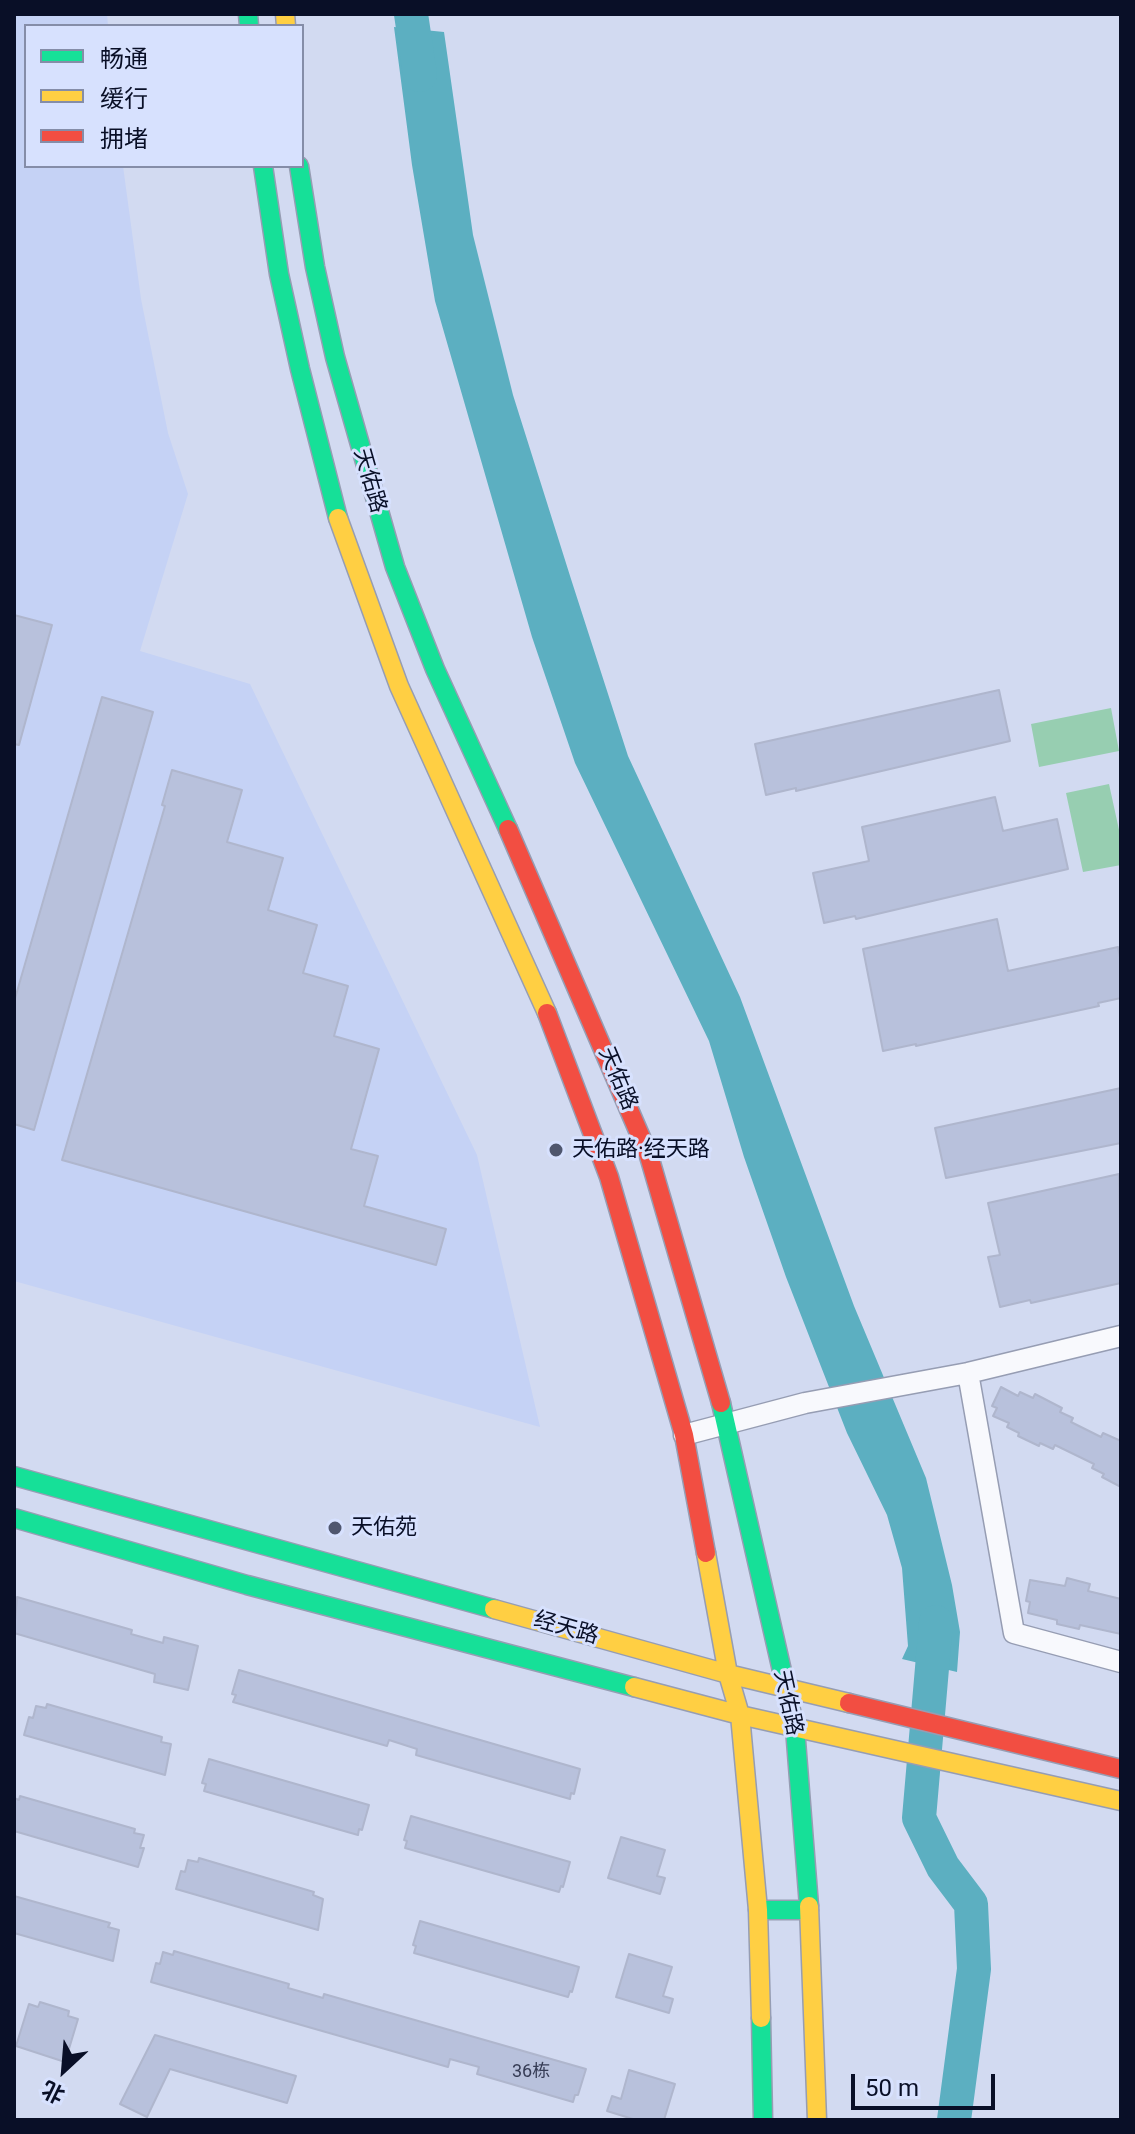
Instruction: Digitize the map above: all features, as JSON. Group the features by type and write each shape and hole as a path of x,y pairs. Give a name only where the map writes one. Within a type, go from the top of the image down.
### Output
{"main road":[{"name":"天佑路","path":"263,168 285,301 335,509 399,686 559,1044 609,1177 684,1435 728,1674 740,1715 758,1910 763,2120"},
{"name":"天佑路","path":"299,168 315,267 335,357 395,567 441,683 553,929 649,1156 727,1424 795,1728 809,1910 817,2120"},
{"name":"经天路","path":"14,1476 728,1674 1121,1769"},
{"name":"经天路","path":"14,1518 263,1589 740,1715 1121,1801"},
{"path":"758,1910 809,1910"}],"street":[{"path":"684,1435 805,1403 968,1373 1121,1336"},
{"path":"968,1373 1014,1633 1121,1662"}],"shaded area":[{"path":"14,14 107,14 108,24 24,24 24,168 123,168 141,299 168,433 188,494 140,651 250,684 477,1155 540,1427 14,1281"},
{"path":"394,27 444,32 473,235 513,395 628,756 740,997 854,1306 926,1478 960,1632 957,1672 902,1659 908,1646 902,1568 887,1515 847,1433 786,1277 744,1157 709,1041 575,763 532,637 435,301 412,165"}],"green space":[{"path":"1111,708 1119,751 1039,767 1031,724"},
{"path":"1109,784 1121,839 1121,865 1083,872 1066,793"}],"building":[{"path":"14,615 52,625 19,745 14,744"},
{"path":"999,690 1010,741 796,791 796,788 766,795 755,744"},
{"path":"102,697 153,712 34,1130 14,1124 14,1002"},
{"path":"172,770 242,790 227,842 283,858 268,910 317,925 303,973 348,986 334,1036 379,1049 351,1149 378,1156 364,1206 446,1229 436,1265 62,1160 165,806 162,805"},
{"path":"995,797 1003,831 1057,819 1068,869 856,919 855,916 824,923 813,873 869,861 862,827"},
{"path":"997,919 1008,971 1118,947 1121,998 1098,1003 1099,1006 883,1051 863,949"},
{"path":"1121,1088 1121,1143 946,1178 935,1128"},
{"path":"1119,1174 1121,1283 1000,1307 988,1257 1000,1255 988,1203"},
{"path":"1001,1387 1018,1396 1020,1392 1033,1398 1035,1394 1062,1408 1060,1412 1073,1418 1071,1422 1101,1437 1103,1433 1121,1441 1121,1487 1102,1477 1104,1474 1092,1468 1094,1464 1055,1445 1053,1449 1040,1443 1039,1446 1018,1436 1019,1433 1007,1427 1009,1423 993,1416 997,1408 992,1406"},
{"path":"1067,1578 1090,1584 1088,1591 1121,1599 1121,1634 1080,1625 1079,1629 1028,1613 1030,1602 1026,1601 1030,1580 1065,1586"},
{"path":"17,1597 132,1630 131,1634 163,1643 164,1637 198,1646 188,1690 154,1682 155,1674 14,1633"},
{"path":"239,1670 580,1769 574,1794 571,1793 570,1799 416,1755 417,1749 389,1740 387,1746 233,1702 236,1695 232,1694"},
{"path":"47,1704 162,1737 161,1742 171,1744 165,1775 24,1735 36,1706 46,1708"},
{"path":"209,1759 369,1805 362,1830 359,1829 358,1835 204,1791 206,1784 202,1783"},
{"path":"20,1796 135,1829 134,1833 144,1835 138,1867 14,1831 14,1798 19,1800"},
{"path":"411,1816 570,1862 563,1887 559,1892 405,1848 407,1841 404,1840"},
{"path":"621,1837 665,1850 657,1876 665,1878 660,1894 608,1878"},
{"path":"199,1858 314,1892 313,1895 323,1899 318,1930 176,1889 188,1860 198,1862"},
{"path":"14,1896 110,1923 108,1927 119,1930 113,1961 14,1933"},
{"path":"420,1921 579,1967 572,1992 568,1997 414,1953 416,1946 413,1945"},
{"path":"174,1951 289,1984 288,1988 323,1998 324,1994 586,2069 578,2095 575,2095 573,2102 477,2074 479,2067 450,2059 448,2067 151,1982 156,1963 160,1964 163,1952 173,1955"},
{"path":"629,1954 672,1967 663,1996 673,1999 669,2013 616,1997"},
{"path":"40,2002 69,2011 68,2016 78,2019 65,2062 16,2046 29,2004 38,2007"},
{"path":"155,2035 296,2076 287,2103 170,2069 147,2117 120,2104"},
{"path":"629,2070 675,2084 664,2120 636,2120 607,2111 612,2096 621,2099"}],"waterway":[{"path":"411,14 420,75"},
{"path":"936,1622 919,1818 943,1867 971,1904 974,1969 954,2120"}],"traffic: fast":[{"path":"248,14 249,24"},
{"path":"263,168 279,274 338,518"},
{"path":"299,168 315,267 335,357 395,567 435,669 508,829"},
{"path":"721,1403 795,1728 809,1906"},
{"path":"14,1476 494,1609"},
{"path":"14,1518 247,1585 634,1687"},
{"path":"758,1910 809,1910"},
{"path":"761,2018 763,2120"}],"traffic: slow":[{"path":"285,14 286,24"},
{"path":"338,518 399,686 547,1013"},
{"path":"706,1553 728,1674 740,1715 758,1910 761,2018"},
{"path":"494,1609 728,1674 849,1703"},
{"path":"634,1687 740,1715 1121,1801"},
{"path":"809,1906 817,2120"}],"traffic: jam":[{"path":"508,829 649,1156 721,1403"},
{"path":"547,1013 609,1177 684,1435 706,1553"},
{"path":"849,1703 1121,1769"}],"place":[{"name":"天佑路·经天路","path":"556,1150"},
{"name":"天佑苑","path":"335,1528"}]}
